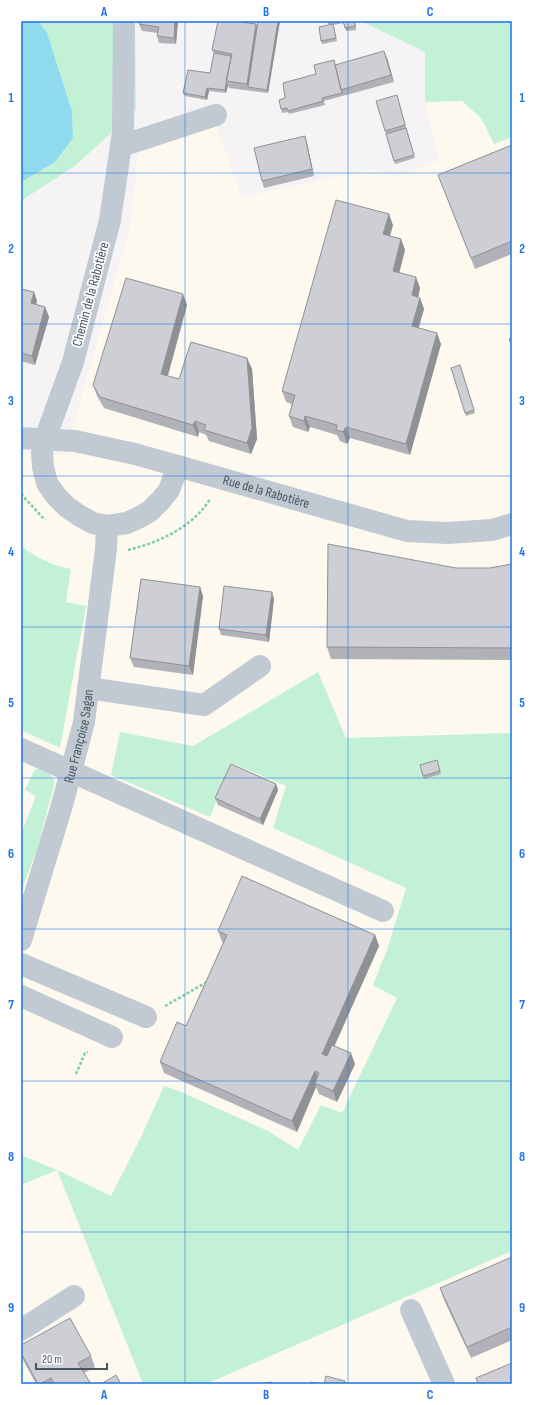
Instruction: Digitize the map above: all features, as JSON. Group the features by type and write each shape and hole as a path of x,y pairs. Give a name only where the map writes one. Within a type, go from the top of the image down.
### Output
{"street":[{"name":"Chemin de la Rabotière","path":"107,526 93,523 80,516 67,507 56,496 47,483 43,467 42,453 45,439 73,362 108,228 123,132 124,21"},
{"path":"120,146 216,115"},
{"name":"Rue de la Rabotière","path":"21,438 75,441 135,454 407,531 447,533 492,530 512,524"},
{"path":"107,526 127,523 150,511 169,490 178,466"},
{"name":"Rue Françoise Sagan","path":"21,940 62,805 84,722 106,549 107,526"},
{"path":"88,688 204,705 260,666"},
{"path":"21,749 71,770 382,911"},
{"path":"21,964 146,1017"},
{"path":"21,996 112,1037"},
{"path":"36,1328 74,1296"},
{"path":"411,1310 444,1384"}],"shaded area":[{"path":"462,101 481,118 494,143 512,137 512,1384 21,1384 21,453 65,455 130,228 138,153 216,126 242,197 372,169 396,177 439,160 425,102"}],"green space":[{"path":"38,21 135,21 136,110 76,165 21,201 21,182 55,162 73,138 72,111 47,33"},
{"path":"361,21 512,21 512,137 494,144 481,118 462,101 425,102 425,52"},
{"path":"21,546 44,560 71,569 66,602 86,606 60,748 21,730"},
{"path":"318,672 346,738 512,733 512,1251 206,1384 143,1384 57,1170 111,1196 141,1137 164,1086 179,1091 268,1131 298,1150 321,1105 342,1113 397,998 373,985 388,947 406,888 273,828 286,786 231,763 210,817 111,775 120,732 193,746"},
{"path":"35,769 48,770 55,782 37,849 21,892 21,834 36,796 25,790"},
{"path":"21,1155 57,1170 21,1185"}],"water":[{"path":"21,21 38,21 47,33 72,111 73,138 55,162 21,182"}],"building":[{"path":"140,21 175,21 174,38 157,36 159,27 139,24"},
{"path":"218,21 256,24 247,84 226,81 232,54 212,50"},
{"path":"258,21 278,21 267,90 248,87"},
{"path":"343,21 354,21 355,26 345,28"},
{"path":"333,24 336,38 321,41 319,27"},
{"path":"384,51 391,75 341,90 335,65"},
{"path":"214,53 231,56 225,90 207,88 205,97 183,93 188,70 210,73"},
{"path":"334,60 342,93 322,98 323,101 288,111 287,108 281,109 279,100 285,98 283,83 316,74 314,65"},
{"path":"397,95 405,125 385,131 376,101"},
{"path":"406,128 414,155 394,161 386,134"},
{"path":"305,136 312,169 262,181 254,148"},
{"path":"512,145 512,241 471,258 438,175"},
{"path":"336,200 389,214 383,234 401,239 393,271 416,277 412,295 420,298 412,326 437,333 406,444 346,427 343,432 336,430 337,425 305,416 304,421 289,416 295,395 282,391"},
{"path":"126,278 183,294 161,374 179,379 191,342 247,358 252,428 247,443 204,430 206,425 195,421 193,425 100,397 93,385"},
{"path":"21,289 34,292 31,303 45,307 32,356 21,353"},
{"path":"512,338 512,346 509,339"},
{"path":"460,365 474,410 465,413 451,368"},
{"path":"328,544 456,568 490,568 512,564 512,648 327,647"},
{"path":"141,579 200,587 189,666 130,658"},
{"path":"224,586 272,592 266,635 219,629"},
{"path":"437,760 440,771 423,776 420,765"},
{"path":"231,764 276,784 260,819 215,798"},
{"path":"242,876 375,935 322,1054 327,1056 332,1045 351,1053 333,1091 315,1083 319,1073 315,1071 292,1121 160,1062 177,1022 186,1026 227,935 218,931"},
{"path":"512,1257 512,1327 467,1347 440,1288"},
{"path":"70,1318 91,1356 78,1363 91,1384 54,1384 51,1378 38,1384 21,1353 21,1345"},
{"path":"512,1363 512,1384 478,1384 476,1378"},
{"path":"116,1375 121,1384 101,1384"},
{"path":"326,1376 345,1381 344,1384 324,1384"},
{"path":"271,1382 272,1384 257,1384"}]}
